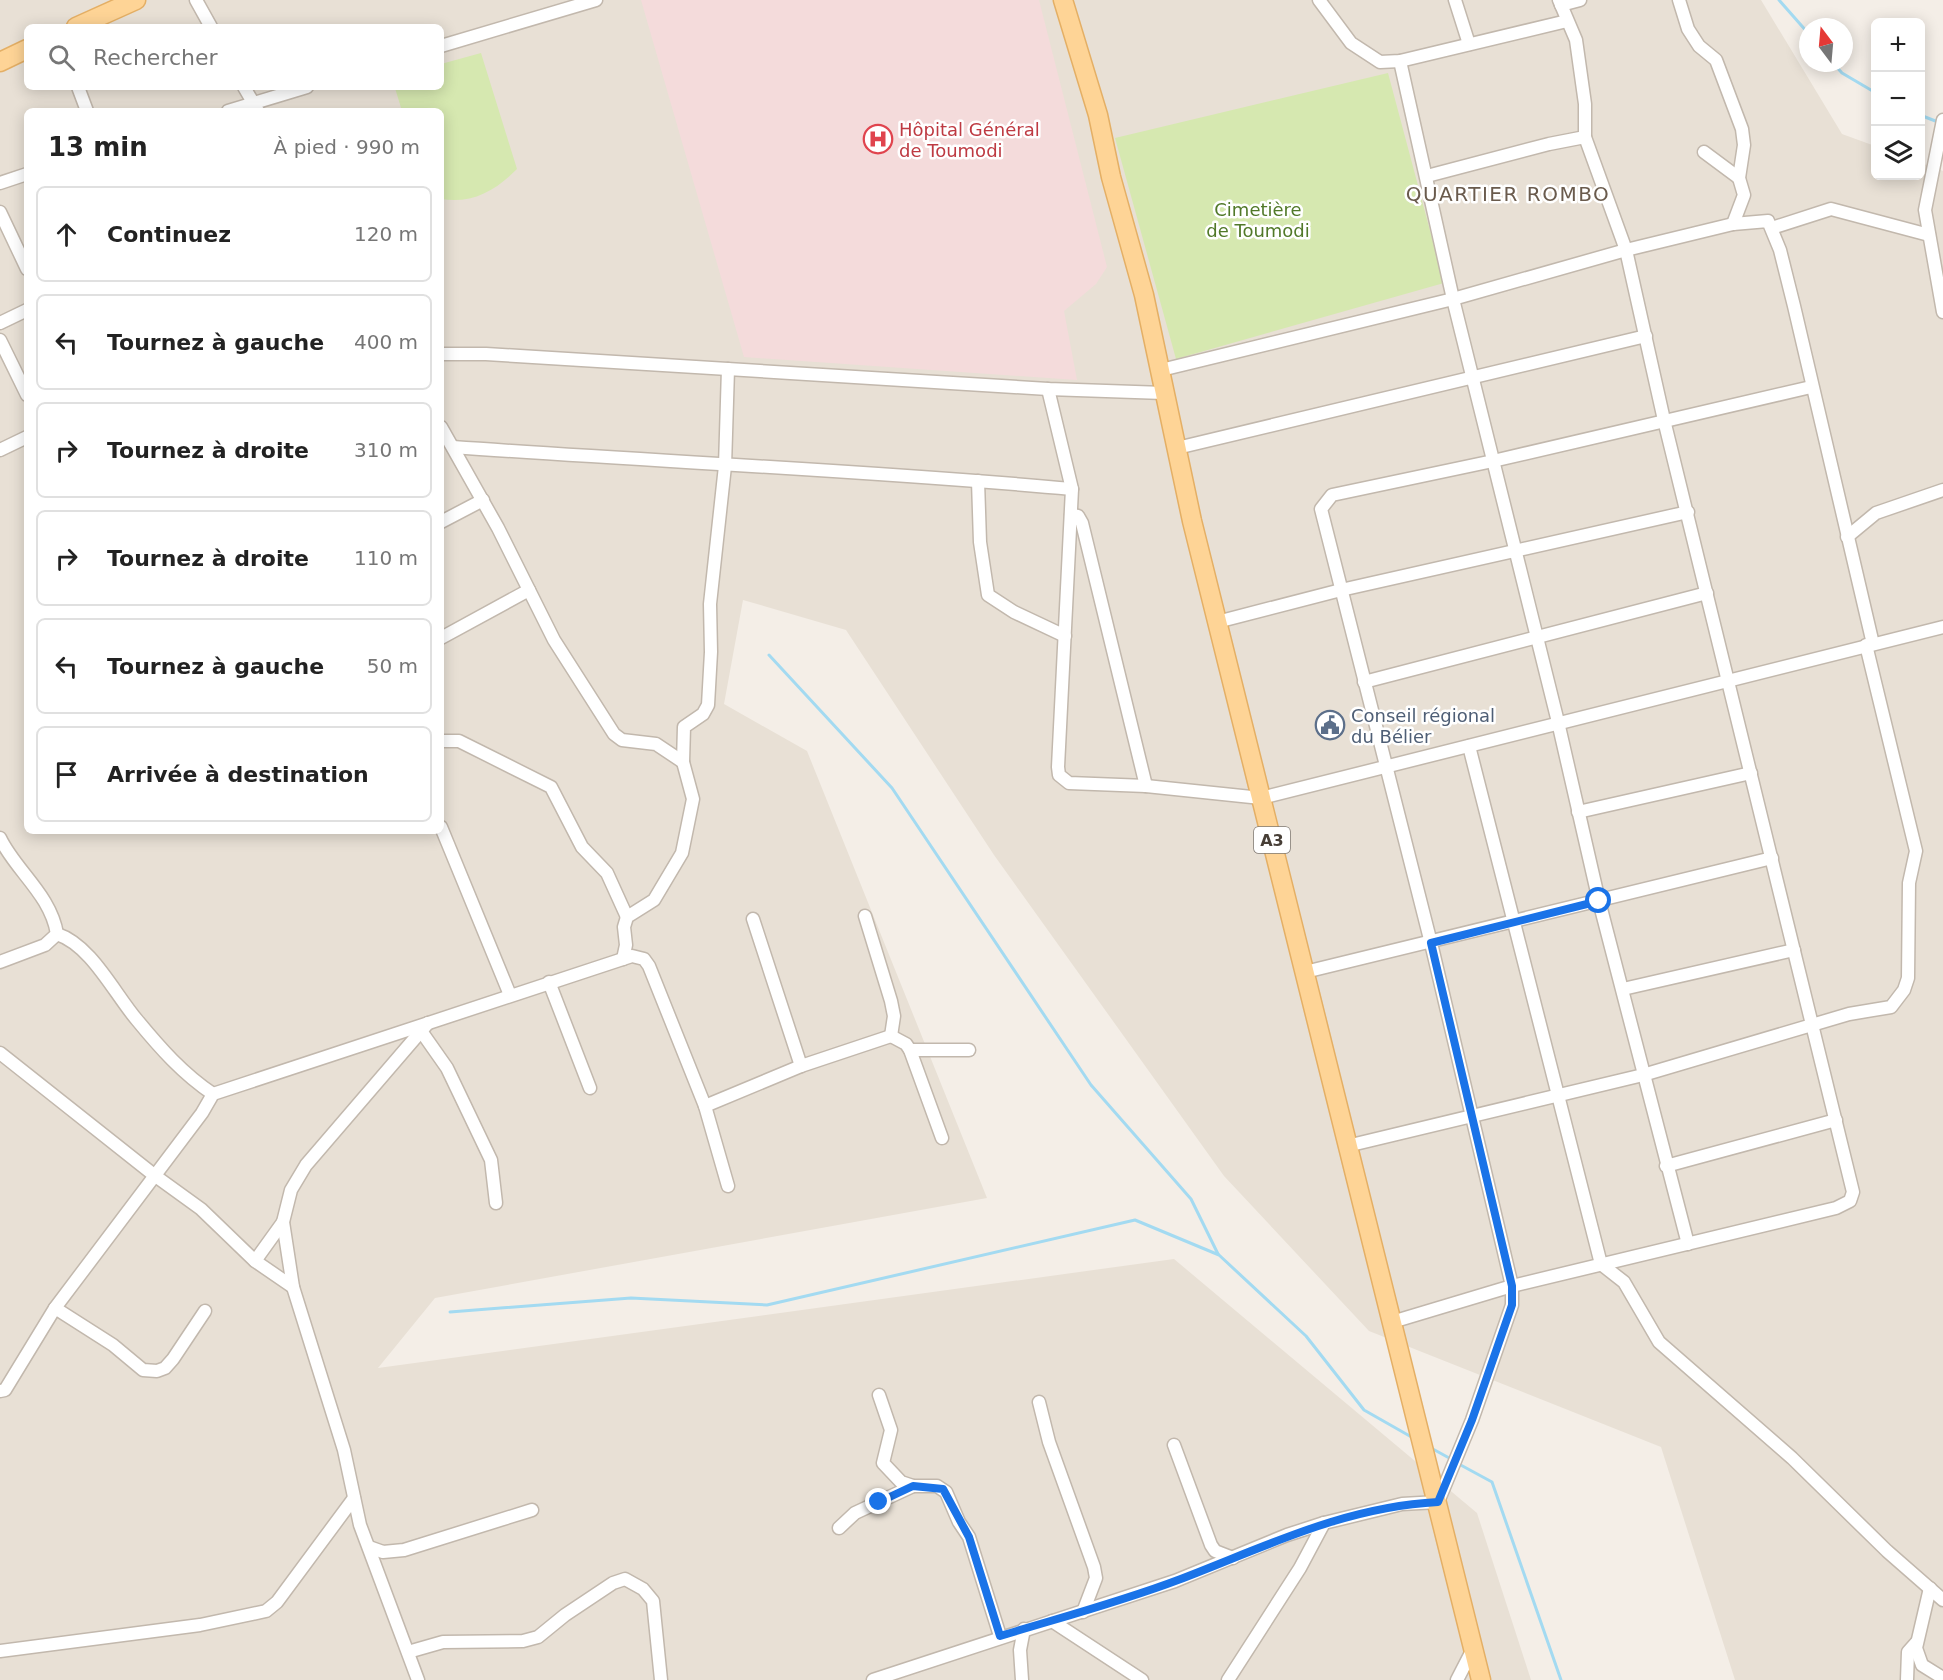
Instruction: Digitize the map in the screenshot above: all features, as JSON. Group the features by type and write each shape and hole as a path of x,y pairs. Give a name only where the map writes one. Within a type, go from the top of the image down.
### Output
{"main road":[{"path":"83,24 136,0"},
{"name":"A3","path":"1063,0 1098,115 1161,370 1164,393 1217,622 1481,1680"},
{"path":"0,62 24,51"}],"street":[{"path":"196,0 209,24"},
{"path":"444,45 596,0"},
{"path":"1319,0 1351,43 1380,62 1400,61 1568,21"},
{"path":"1455,0 1469,44"},
{"path":"1392,1322 1512,1286 1836,1208 1850,1201 1853,1192 1664,420 1626,250 1585,137 1585,104 1576,40 1560,3 1580,0"},
{"path":"1679,0 1688,29 1699,46 1716,60 1733,100 1744,137 1739,178 1744,195 1733,224"},
{"path":"1400,61 1453,298 1558,722 1599,901 1688,1244"},
{"path":"79,90 86,108"},
{"path":"246,90 256,107 299,90"},
{"path":"1943,120 1925,210 1943,312"},
{"path":"1427,176 1585,137"},
{"path":"1704,152 1739,178"},
{"path":"0,183 24,175"},
{"path":"1772,228 1831,209 1929,235"},
{"path":"0,212 24,263"},
{"path":"1161,370 1453,298 1626,250 1733,224 1768,221 1794,306 1916,851 1909,884 1908,978 1904,990 1891,1007 1849,1014 1813,1027 1644,1075 1347,1146"},
{"path":"0,323 24,311"},
{"path":"1177,448 1646,336"},
{"path":"0,340 24,389"},
{"path":"444,354 478,353 1048,389 1164,393"},
{"path":"623,959 626,945 624,927 627,917 654,900 666,885 682,854 693,799 683,762 684,727 703,714 708,705 711,652 710,604 724,466 728,369"},
{"path":"873,1680 1000,1636 1083,1612 1175,1581 1287,1534 1324,1522 1402,1504 1438,1502 1476,1409 1512,1305 1512,1286 1470,1117 1431,943 1321,509 1332,495 1493,461 1811,387"},
{"path":"1048,389 1072,489 1059,775 1069,783 1146,786 1262,798 1943,627"},
{"path":"444,432 483,500 554,640 614,734 622,740 656,744 683,762"},
{"path":"0,450 24,438"},
{"path":"453,447 1072,489"},
{"path":"978,481 980,542 988,595 1014,612 1065,636"},
{"path":"1847,537 1876,513 1943,490"},
{"path":"444,520 483,500"},
{"path":"1217,622 1341,590 1688,512"},
{"path":"1071,515 1078,516 1082,523 1146,786"},
{"path":"444,636 529,590"},
{"path":"1364,682 1707,593"},
{"path":"444,741 459,741 551,787 582,847 607,873 627,917"},
{"path":"1469,746 1601,1264 1624,1282 1659,1341 1792,1458 1887,1551 1943,1600"},
{"path":"1578,812 1751,773"},
{"path":"444,834 510,994"},
{"path":"0,838 6,851 30,878 55,925 57,934"},
{"path":"1305,972 1772,858"},
{"path":"865,916 891,1001 894,1016 891,1036"},
{"path":"753,920 801,1066"},
{"path":"0,962 45,945 57,934"},
{"path":"57,934 79,944 151,1037 186,1075 213,1095"},
{"path":"1623,989 1794,950"},
{"path":"0,1391 5,1390 55,1308 202,1113 213,1095 425,1026 510,994 623,959 638,956 649,966 705,1106 728,1186"},
{"path":"549,982 590,1088"},
{"path":"425,1026 491,1160 496,1203"},
{"path":"255,1261 283,1222 291,1190 306,1165 425,1026"},
{"path":"705,1106 801,1066 891,1036 906,1044 910,1050 942,1138"},
{"path":"910,1050 969,1050"},
{"path":"0,1053 154,1176 201,1209 255,1261 293,1287"},
{"path":"1666,1166 1836,1120"},
{"path":"283,1222 293,1287 309,1346 344,1450 354,1498 369,1547 418,1680"},
{"path":"55,1308 113,1345 143,1370 157,1371 165,1368 173,1359 205,1311"},
{"path":"879,1395 891,1430 883,1463 901,1482 913,1486 937,1486 946,1492 959,1522 969,1537 1000,1636"},
{"path":"1039,1402 1048,1442 1094,1567 1096,1578 1083,1612"},
{"path":"1174,1445 1211,1545 1215,1551 1233,1558"},
{"path":"839,1528 855,1514 913,1486"},
{"path":"0,1651 200,1625 266,1611 277,1602 354,1498"},
{"path":"369,1547 383,1552 404,1550 532,1510"},
{"path":"1228,1680 1300,1568 1324,1522"},
{"path":"408,1652 443,1642 523,1641 538,1637 565,1615 613,1583 625,1579 643,1590 653,1601 662,1680"},
{"path":"1907,1680 1908,1652 1916,1643 1930,1588"},
{"path":"1052,1621 1142,1680"},
{"path":"1022,1680 1020,1656 1024,1629"},
{"path":"1916,1643 1922,1665 1943,1678"},
{"path":"1456,1680 1473,1650"}],"shaded area":[{"path":"0,0 1761,0 1799,63 1799,72 1805,72 1842,134 1871,145 1871,180 1925,180 1925,164 1943,171 1943,1680 1735,1680 1661,1447 1369,1331 1224,1176 994,855 846,630 743,600 724,704 807,751 987,1198 435,1298 378,1368 1174,1259 1477,1513 1531,1680 0,1680"},
{"name":"Hôpital Général de Toumodi","path":"641,0 1039,0 1107,267 1096,284 1064,311 1077,380 744,357"}],"green space":[{"path":"481,53 517,169 500,184 473,198 463,200 444,199 444,108 401,108 396,90 444,90 444,63"},
{"name":"Cimetière de Toumodi","path":"1388,73 1444,283 1176,359 1115,138"}],"waterway":[{"path":"1779,0 1799,23"},
{"path":"1841,72 1871,90"},
{"path":"1925,117 1938,122"},
{"path":"769,655 892,788 1091,1085 1191,1199 1218,1254"},
{"path":"450,1312 631,1298 767,1305 1135,1220 1219,1255 1306,1336 1364,1410 1415,1439"},
{"path":"1431,1448 1451,1459"},
{"path":"1457,1463 1492,1482 1561,1680"}],"place":[{"name":"Hôpital Général de Toumodi","path":"878,139"},
{"name":"Conseil régional du Bélier","path":"1330,725"}],"district":[{"name":"QUARTIER ROMBO","path":"1508,194"}],"route":[{"path":"879,1502 913,1486 937,1486 946,1492 959,1522 969,1537 1000,1636 1083,1612 1175,1581 1287,1534 1324,1522 1402,1504 1438,1502 1472,1420 1512,1305 1512,1286 1470,1117 1431,943 1599,901"}]}
